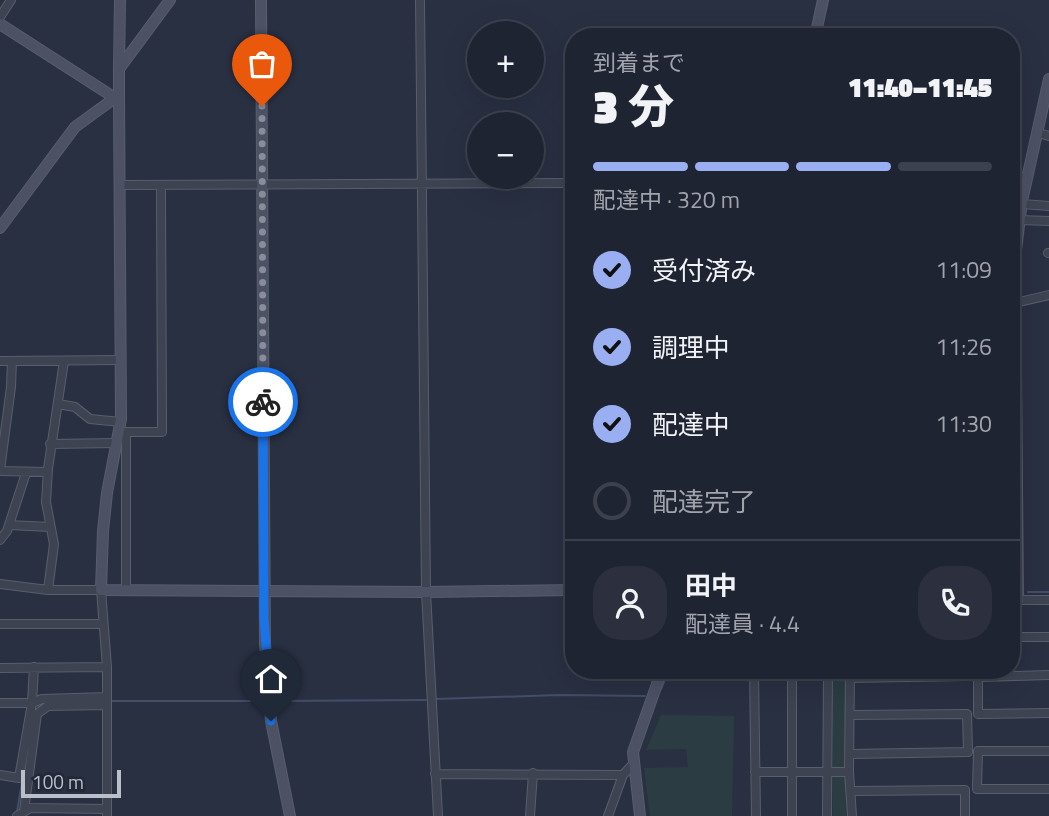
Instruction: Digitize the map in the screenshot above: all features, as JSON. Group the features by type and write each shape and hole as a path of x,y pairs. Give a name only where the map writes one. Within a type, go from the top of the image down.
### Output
{"street":[{"path":"0,17 11,0"},
{"path":"120,0 117,97 120,432 126,589"},
{"path":"119,69 170,0"},
{"path":"261,0 264,591 271,721 290,816"},
{"path":"420,0 426,592 438,816"},
{"path":"817,28 823,0"},
{"path":"0,24 117,97"},
{"path":"1020,215 1028,177 1043,134 1049,79"},
{"path":"0,228 75,127 117,97"},
{"path":"1020,178 1028,177"},
{"path":"119,185 565,183"},
{"path":"50,444 120,432 162,432 161,185"},
{"path":"1022,204 1049,206"},
{"path":"1020,220 1049,221"},
{"path":"1020,302 1049,295"},
{"path":"0,361 121,360"},
{"path":"12,361 0,470 48,472"},
{"path":"48,590 54,544 47,502 48,472 64,361"},
{"path":"58,404 75,407 90,419 120,432"},
{"path":"34,667 23,779 24,813 107,812 107,667 101,590 103,531 120,432"},
{"path":"0,540 9,525 26,472"},
{"path":"9,525 50,527"},
{"path":"0,584 48,590 565,590"},
{"path":"1020,600 1049,600"},
{"path":"0,624 102,624"},
{"path":"1020,637 1049,637"},
{"path":"0,668 107,667"},
{"path":"1020,676 1049,675"},
{"path":"640,816 633,752 659,679"},
{"path":"754,679 756,816"},
{"path":"792,679 792,816"},
{"path":"827,816 828,679"},
{"path":"850,679 849,772 852,816"},
{"path":"978,679 978,714 1049,713"},
{"path":"0,703 32,703 42,699 107,701"},
{"path":"23,779 37,714 48,706 107,701"},
{"path":"851,715 967,714 968,752 851,754"},
{"path":"1049,751 978,751 978,789 1049,789"},
{"path":"608,816 623,775 634,763"},
{"path":"755,772 849,772"},
{"path":"530,816 533,773"},
{"path":"435,774 623,775"},
{"path":"0,775 23,779"},
{"path":"852,791 965,790 965,816"}],"shaded area":[{"path":"832,679 846,679 846,770 833,770"},
{"path":"661,715 734,716 732,816 650,816 644,768 688,767 686,749 646,750"},
{"path":"845,774 846,816 833,816 833,775"}],"waterway":[{"path":"1028,592 1049,592"},
{"path":"661,689 665,679"},
{"path":"436,699 559,695 645,696"},
{"path":"276,701 426,700"},
{"path":"112,701 261,701"},
{"path":"35,710 44,703"},
{"path":"17,812 22,782"}],"way so far":[{"path":"262,106 263,402"}],"route":[{"path":"263,402 264,617 271,721"}]}
